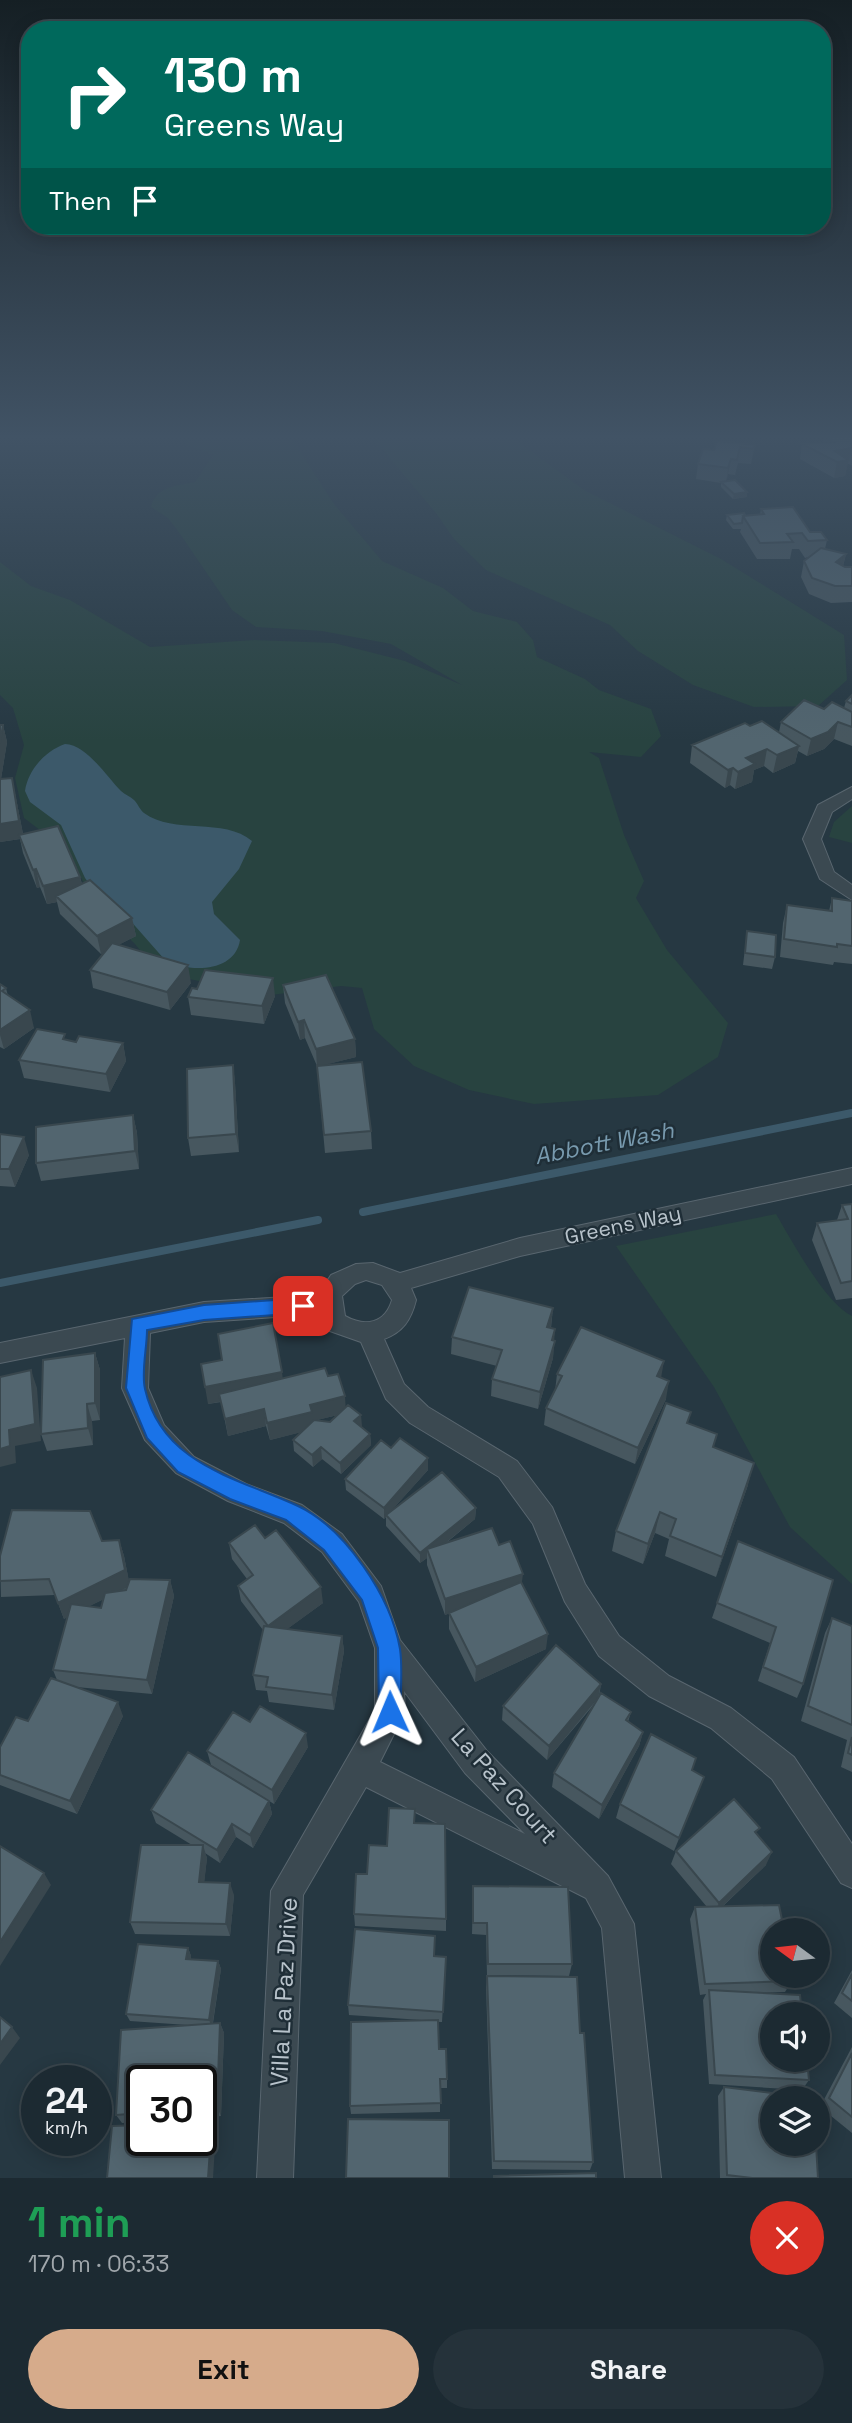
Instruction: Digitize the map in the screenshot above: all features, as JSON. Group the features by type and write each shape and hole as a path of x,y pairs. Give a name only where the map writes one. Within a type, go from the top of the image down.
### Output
{"street":[{"path":"852,792 824,809 812,839 826,875 852,894"},
{"name":"Greens Way","path":"397,1283 520,1247 852,1175"},
{"path":"378,1272 397,1283 404,1300 399,1318 391,1326 369,1334 345,1330 336,1323 327,1304 335,1285 354,1273 378,1272"},
{"path":"0,1353 204,1312 327,1304"},
{"name":"Villa La Paz Drive","path":"138,1325 135,1388 154,1432 185,1465 237,1493 293,1514 332,1543 371,1595 389,1648 390,1712 287,1891 275,2178"},
{"path":"369,1334 395,1391 419,1415 508,1469 543,1516 575,1592 609,1646 659,1686 721,1718 783,1768 852,1872"},
{"name":"La Paz Court","path":"389,1648 476,1762 597,1887 618,1924 643,2178"},
{"name":"La Paz Court","path":"360,1768 597,1887"}],"green space":[{"path":"183,538 362,538 382,561 443,588 473,611 517,622 533,640 537,657 585,679 599,690 651,709 661,736 641,757 589,752 599,758 624,835 644,881 636,898 667,950 728,1023 718,1057 658,1095 534,1104 469,1090 414,1066 374,1029 362,988 341,986 271,995 158,973 135,944 93,903 69,852 24,818 15,778 24,745 13,708 0,695 0,562 31,586 70,600 150,647 254,640 334,643 405,661 462,685 391,644 322,631 256,627 232,610"},
{"path":"679,538 721,559 844,635 847,680 818,706 754,707 693,685 638,651 610,625 486,570 454,539"},
{"path":"852,806 852,843 829,837 834,822"},
{"path":"776,1214 820,1285 852,1316 852,1584 790,1527 714,1387 616,1246"}],"water":[{"path":"65,744 88,755 121,791 134,800 143,812 156,820 228,830 252,841 239,869 212,902 214,914 240,940 229,959 220,964 198,968 165,960 121,910 99,896 85,878 61,825 30,802 25,791 39,762 51,751"}],"building":[{"path":"757,538 790,538 793,542 760,543"},
{"path":"805,538 825,538 827,540 808,541"},
{"path":"821,548 846,554 836,562 852,567 852,586 835,586 812,578 804,561"},
{"path":"804,700 824,709 832,702 852,712 852,727 838,722 828,732 811,739 781,722"},
{"path":"762,721 799,746 777,755 767,749 746,758 755,764 738,772 733,768 728,770 692,745 745,723 750,726"},
{"path":"12,778 19,821 0,824 0,779"},
{"path":"58,826 80,877 43,886 36,869 33,870 19,835"},
{"path":"90,880 132,918 97,936 56,896"},
{"path":"832,898 852,901 852,946 837,944 837,947 784,939 787,905 832,911"},
{"path":"747,931 776,935 775,957 745,953"},
{"path":"112,943 188,965 167,992 90,970"},
{"path":"205,970 273,978 262,1006 188,997 192,988 197,989"},
{"path":"326,975 355,1039 316,1049 304,1020 298,1022 283,985"},
{"path":"0,984 6,988 2,991 30,1010 0,1030"},
{"path":"37,1029 65,1034 63,1039 76,1042 79,1036 123,1043 106,1074 19,1060"},
{"path":"362,1062 371,1131 324,1135 317,1066"},
{"path":"233,1065 236,1134 188,1138 187,1069"},
{"path":"133,1115 135,1151 36,1163 36,1127"},
{"path":"0,1134 24,1137 9,1169 0,1169"},
{"path":"852,1204 852,1281 841,1283 817,1223 848,1219 842,1205"},
{"path":"469,1287 553,1308 547,1327 555,1329 552,1340 555,1341 540,1392 492,1379 502,1350 452,1337"},
{"path":"273,1323 282,1372 205,1387 201,1364 222,1360 218,1334"},
{"path":"581,1327 664,1361 657,1376 669,1381 638,1448 546,1408 562,1376 557,1374"},
{"path":"95,1353 95,1403 87,1404 88,1428 41,1434 43,1360"},
{"path":"325,1368 328,1376 338,1374 345,1396 310,1405 312,1412 267,1423 264,1409 225,1419 219,1394"},
{"path":"31,1370 35,1424 9,1430 10,1446 0,1449 0,1377"},
{"path":"666,1403 691,1412 687,1423 717,1434 713,1447 754,1463 722,1557 670,1536 676,1519 660,1512 648,1544 616,1531"},
{"path":"348,1405 361,1415 354,1421 370,1434 340,1463 321,1447 312,1455 293,1440 314,1420 330,1422"},
{"path":"400,1438 428,1458 384,1508 345,1479 381,1440 391,1448"},
{"path":"442,1472 476,1508 420,1553 386,1515"},
{"path":"12,1510 90,1511 102,1541 119,1540 125,1570 58,1603 49,1579 0,1581 0,1556"},
{"path":"255,1525 265,1538 276,1530 321,1587 268,1626 238,1586 253,1575 229,1543"},
{"path":"492,1528 499,1545 510,1541 523,1574 445,1599 427,1549"},
{"path":"738,1541 833,1580 803,1684 763,1667 776,1627 717,1603"},
{"path":"130,1579 170,1580 147,1680 53,1670 71,1604 101,1608 105,1593 126,1590"},
{"path":"521,1582 548,1634 476,1667 449,1613"},
{"path":"832,1618 852,1626 852,1725 808,1706"},
{"path":"264,1626 342,1636 332,1695 266,1687 268,1677 253,1675"},
{"path":"556,1645 601,1684 549,1746 503,1706"},
{"path":"51,1678 118,1702 70,1801 0,1775 0,1747 16,1717 28,1721"},
{"path":"601,1693 631,1712 626,1720 643,1732 602,1805 554,1773"},
{"path":"260,1706 306,1733 272,1790 207,1751 233,1712 250,1722"},
{"path":"651,1734 696,1758 692,1770 704,1777 679,1838 620,1804"},
{"path":"852,1737 852,1755 848,1753"},
{"path":"188,1752 269,1801 250,1835 232,1824 217,1850 151,1810"},
{"path":"734,1799 760,1828 755,1832 772,1852 719,1903 676,1851"},
{"path":"389,1808 415,1809 414,1823 445,1824 446,1919 354,1914 356,1874 367,1874 369,1845 387,1846"},
{"path":"141,1845 203,1845 199,1882 230,1883 226,1924 130,1922"},
{"path":"0,1846 44,1873 0,1942"},
{"path":"473,1886 568,1887 572,1964 488,1964 487,1923 473,1923"},
{"path":"779,1905 782,1918 760,1918 760,1982 705,1984 695,1907"},
{"path":"355,1929 435,1936 434,1956 446,1957 443,2012 348,2005"},
{"path":"138,1944 188,1948 186,1959 218,1961 209,2020 126,2014"},
{"path":"852,1974 852,2001 842,1993"},
{"path":"487,1976 577,1977 580,2033 584,2033 593,2162 494,2161"},
{"path":"709,1990 800,1995 801,2002 760,2002 760,2072 808,2072 809,2080 715,2075"},
{"path":"0,2017 12,2027 0,2044"},
{"path":"438,2020 439,2049 446,2049 447,2079 440,2079 441,2103 350,2106 351,2022"},
{"path":"220,2023 217,2107 217,2065 126,2065 126,2114 116,2115 121,2030"},
{"path":"852,2053 852,2117 830,2096"},
{"path":"724,2087 760,2091 760,2156 817,2156 818,2178 752,2178 727,2175"},
{"path":"348,2119 449,2120 449,2178 346,2178"},
{"path":"112,2126 126,2126 126,2156 210,2156 208,2178 107,2178 109,2156 112,2156"},
{"path":"596,2173 596,2178 494,2178 494,2176"}],"waterway":[{"name":"Abbott Wash","path":"363,1212 852,1113"},
{"name":"Abbott Wash","path":"0,1283 318,1220"}],"route":[{"path":"303,1306 204,1312 138,1325 135,1388 154,1432 185,1465 237,1493 293,1514 332,1543 371,1595 389,1648 390,1712"}]}
